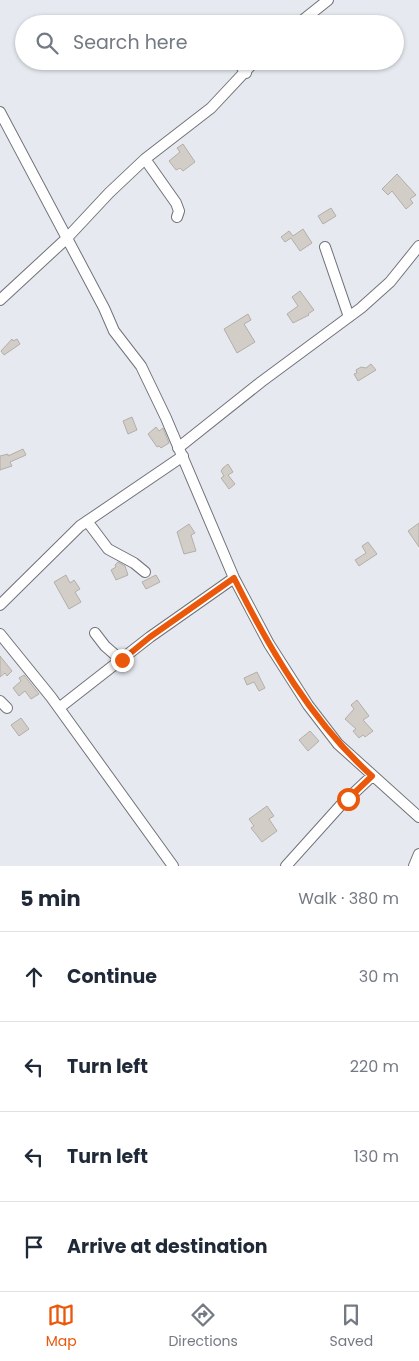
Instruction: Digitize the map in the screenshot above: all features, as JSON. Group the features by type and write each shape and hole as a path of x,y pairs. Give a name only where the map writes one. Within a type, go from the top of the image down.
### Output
{"street":[{"path":"309,15 328,0"},
{"path":"0,300 66,239 109,193 145,159 211,108 248,70"},
{"path":"0,112 104,308 114,331 141,366 181,452 234,578 269,644 308,705 338,744 419,816"},
{"path":"145,159 176,203 179,212 177,217"},
{"path":"0,605 50,554 87,521 181,452 261,382 349,317 390,282 419,246"},
{"path":"325,247 349,317"},
{"path":"87,521 108,550 134,563 145,572"},
{"path":"59,708 150,637 234,578"},
{"path":"95,633 105,646 122,660"},
{"path":"0,634 59,708 173,866"},
{"path":"286,866 340,806 372,776"},
{"path":"414,866 419,854"}],"building":[{"path":"183,144 195,162 183,171 180,168 176,170 169,161 180,152 177,148"},
{"path":"397,174 416,195 410,199 413,203 406,209 392,191 388,195 382,189"},
{"path":"331,208 336,216 323,224 318,216"},
{"path":"303,229 312,243 300,251 291,238 285,242 281,237 289,231 293,236"},
{"path":"300,291 314,310 309,315 293,323 287,314 298,306 292,297"},
{"path":"248,314 251,320 244,324 255,342 237,353 224,329"},
{"path":"12,339 13,341 17,339 20,344 4,355 1,351"},
{"path":"371,364 376,370 358,381 354,374 357,373 356,370 361,367 366,368"},
{"path":"132,417 137,430 128,434 123,421"},
{"path":"156,427 159,431 163,428 169,443 161,448 157,447 148,434"},
{"path":"23,449 26,455 10,462 12,466 0,470 0,456 8,454 8,456"},
{"path":"228,464 233,472 228,475 235,484 229,489 221,478 224,476 221,471"},
{"path":"419,523 419,547 408,531"},
{"path":"189,524 195,533 191,535 196,551 184,554 177,532"},
{"path":"368,542 377,554 359,566 355,560 366,553 362,546"},
{"path":"118,562 125,566 128,575 116,580 111,570 116,567 115,565"},
{"path":"66,575 70,583 74,580 80,589 75,592 81,602 69,609 54,582"},
{"path":"156,575 160,582 146,589 142,582"},
{"path":"0,656 12,671 7,676 5,673 0,677"},
{"path":"257,672 265,688 259,691 254,682 247,685 244,678"},
{"path":"24,675 39,694 31,699 25,691 19,696 13,688 21,681 19,678"},
{"path":"357,700 369,716 363,720 373,731 365,737 363,735 359,738 353,731 356,729 345,719 354,709 351,705"},
{"path":"21,718 29,729 19,736 11,725"},
{"path":"310,731 319,741 308,751 299,740"},
{"path":"267,806 274,816 269,819 277,831 262,842 251,828 254,826 249,819"}],"route":[{"path":"122,660 150,637 234,578 269,644 308,705 338,744 372,776 348,799"}]}
